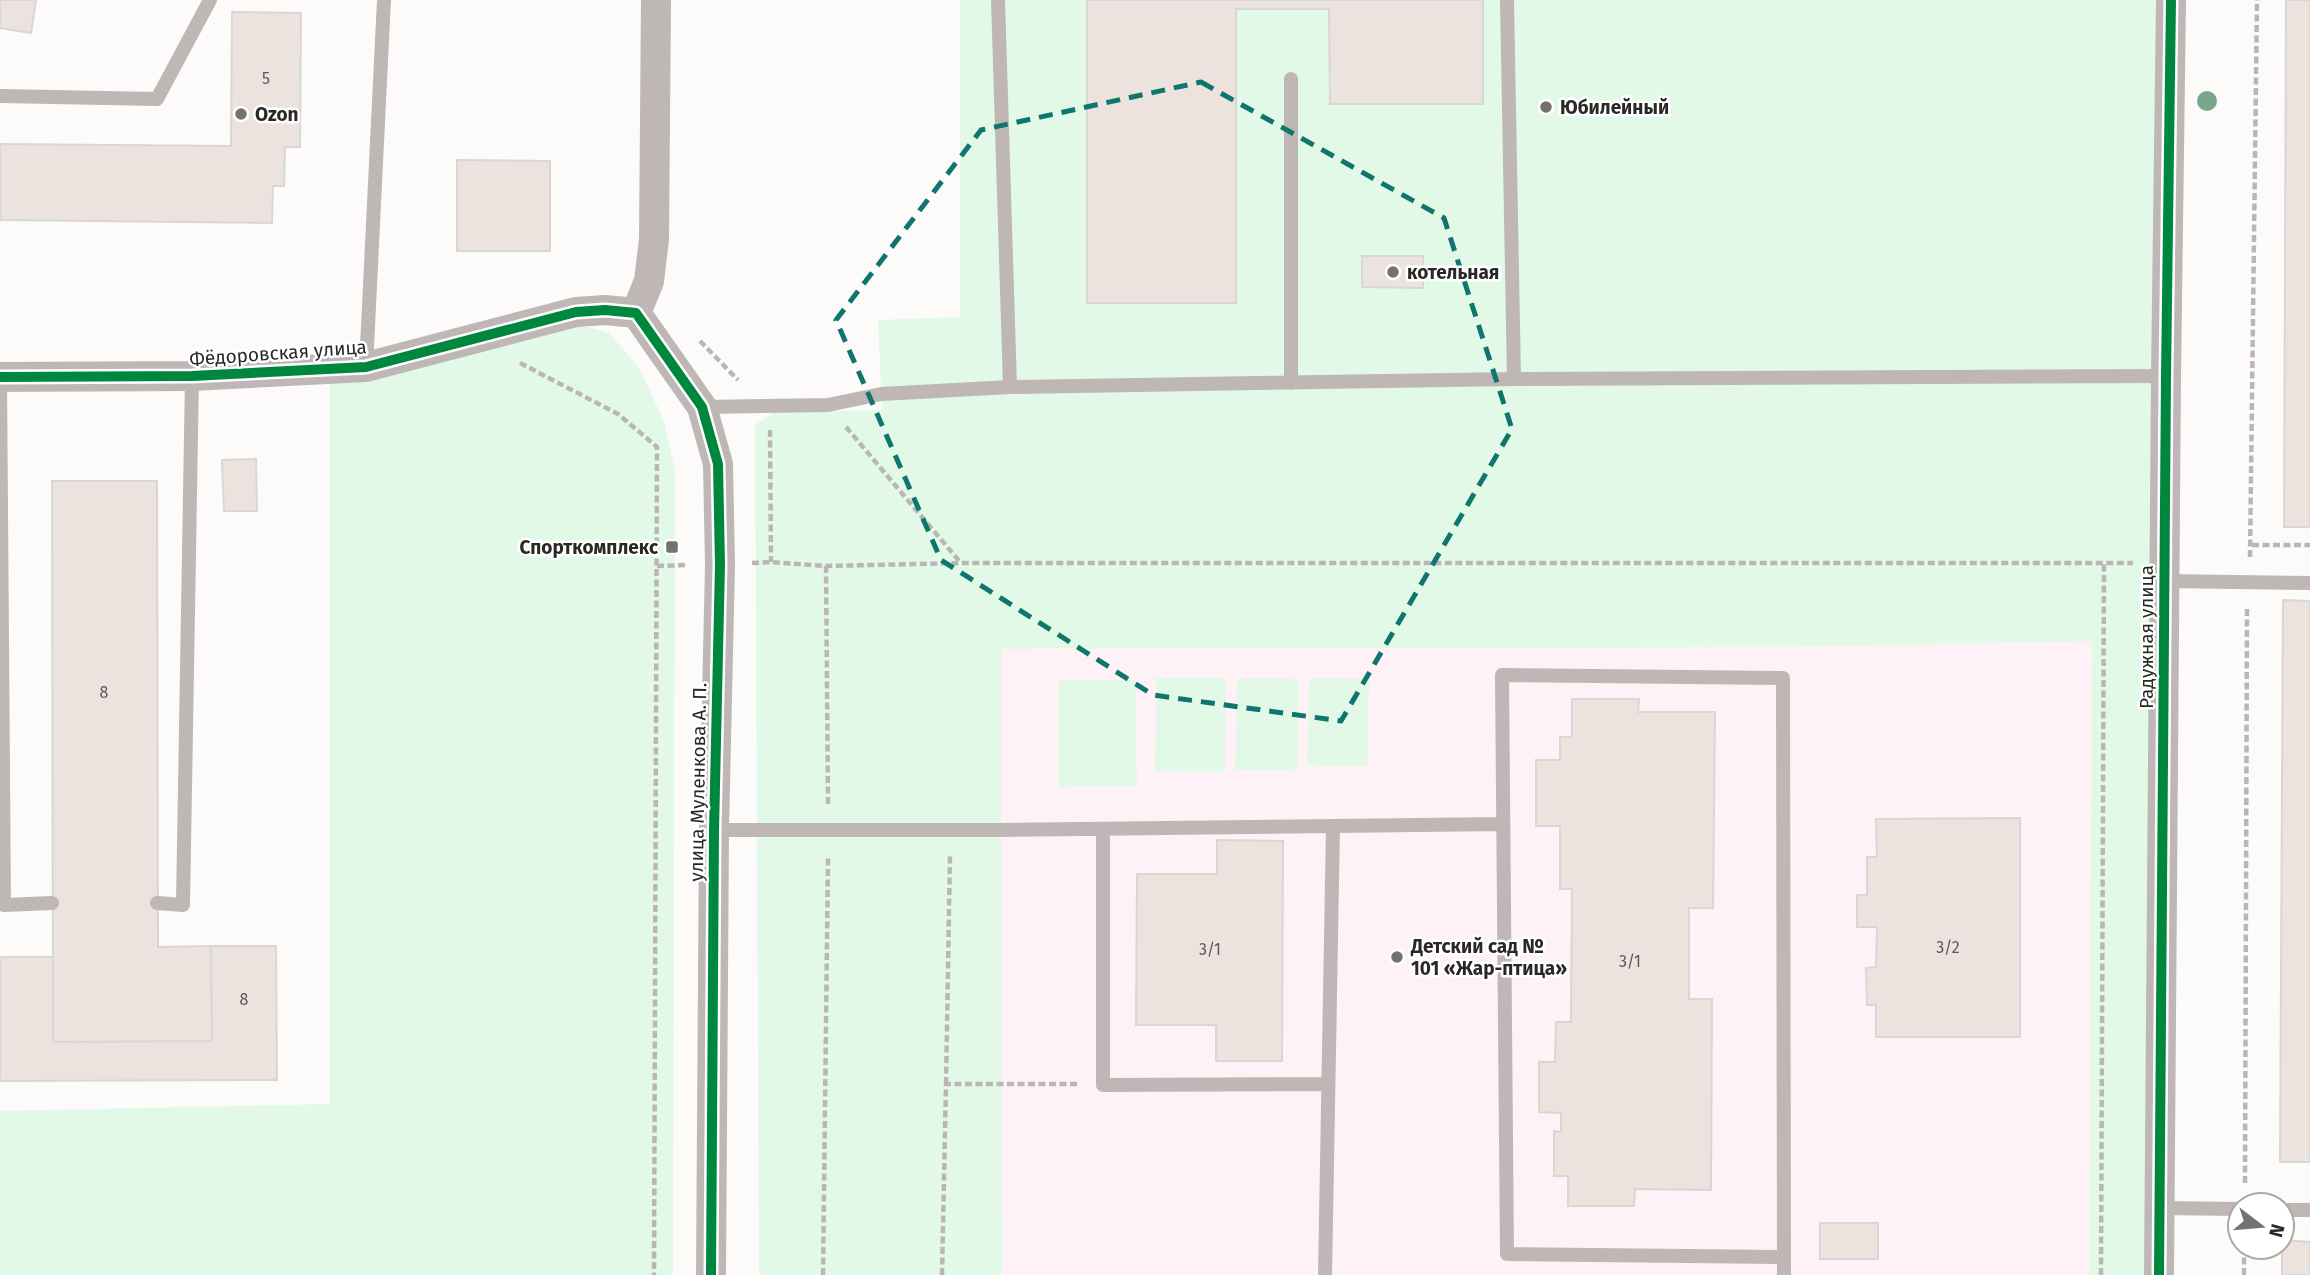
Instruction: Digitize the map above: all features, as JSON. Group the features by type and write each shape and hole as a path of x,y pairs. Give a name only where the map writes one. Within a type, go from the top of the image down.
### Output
{"street":[{"path":"636,313 649,281 654,239 656,0"},
{"name":"Радужная улица","path":"2159,1275 2166,376 2172,0"},
{"name":"Фёдоровская улица","path":"0,377 192,376 366,367 576,312 605,310 636,313"},
{"name":"улица Муленкова А. П.","path":"636,313 702,407 718,464 720,565 714,830 711,1275"}],"lane":[{"path":"0,96 157,99 210,0"},
{"path":"366,367 384,0"},
{"path":"998,0 1010,387"},
{"path":"1507,0 1514,379"},
{"path":"1291,383 1292,79"},
{"path":"157,903 183,905 192,376"},
{"path":"702,407 828,405 881,394 1010,387 1514,379 2166,376"},
{"path":"0,377 4,905 52,903"},
{"path":"2164,581 2310,583"},
{"path":"1784,1257 1507,1254 1502,675 1783,678 1784,1257 1784,1275"},
{"path":"714,830 1503,824"},
{"path":"1325,1275 1333,827"},
{"path":"1103,829 1103,1085 1327,1084"},
{"path":"2161,1208 2226,1209"}],"path":[{"path":"511,358 618,414 656,447 654,1275"},
{"path":"828,405 961,563"},
{"path":"2252,545 2310,545"},
{"path":"657,566 771,562 826,566 961,563 2135,563 2164,581"},
{"path":"2101,1275 2104,564"},
{"path":"823,1275 829,831 826,566"},
{"path":"942,1275 950,829"},
{"path":"946,1084 1103,1085"}],"highlighted area":[{"path":"1201,82 1444,218 1512,429 1341,721 1153,695 941,560 836,320 981,130"}],"shaded area":[{"name":"Детский сад № 101 «Жар-птица»","path":"2093,641 2089,1275 1002,1275 1001,649 1793,647"}],"green space":[{"path":"960,0 2161,0 2146,1275 2089,1275 2092,641 1793,647 1001,649 1002,1275 759,1275 755,425 774,412 882,410 878,320 960,317"},
{"path":"584,326 609,333 638,366 664,421 675,470 673,1275 0,1275 0,1111 330,1104 330,379 552,330"},
{"path":"1156,678 1226,678 1225,772 1155,771"},
{"path":"1237,678 1299,679 1297,771 1235,770"},
{"path":"1309,678 1369,679 1368,766 1307,765"},
{"path":"1059,680 1136,680 1137,786 1059,787"}],"building":[{"path":"0,0 36,0 31,33 0,28"},
{"path":"1087,0 1483,0 1483,104 1330,104 1329,9 1236,9 1236,303 1087,303"},
{"path":"2286,0 2310,0 2310,527 2284,527"},
{"path":"232,12 301,13 300,147 285,147 284,186 273,186 272,223 0,220 0,144 231,146"},
{"path":"457,160 550,161 550,251 457,251"},
{"name":"котельная","path":"1362,256 1423,256 1423,288 1362,287"},
{"path":"256,459 257,511 224,511 222,460"},
{"path":"52,481 157,481 158,947 211,946 212,1041 53,1042"},
{"path":"2283,600 2310,601 2310,1162 2280,1162"},
{"path":"1572,699 1639,699 1638,712 1715,712 1713,908 1689,908 1689,999 1712,999 1711,1190 1635,1189 1634,1206 1568,1206 1568,1176 1554,1176 1554,1131 1561,1132 1561,1113 1539,1112 1539,1062 1555,1062 1556,1022 1571,1022 1572,889 1560,889 1560,826 1536,826 1536,760 1560,760 1560,737 1572,737"},
{"path":"2020,818 2020,1037 1876,1037 1876,1005 1867,1005 1866,968 1876,967 1877,927 1857,927 1857,895 1867,895 1867,857 1877,857 1876,819"},
{"path":"1217,840 1283,841 1282,1061 1216,1061 1216,1025 1136,1025 1137,874 1217,874"},
{"path":"211,946 276,946 277,1080 0,1081 0,957 53,957 53,1042 212,1041"},
{"path":"1820,1223 1878,1223 1878,1259 1820,1259"},
{"path":"2296,1241 2310,1242 2310,1275 2282,1275 2282,1261 2296,1261"}],"cycle path":[{"path":"2159,1275 2171,0"},
{"path":"0,377 192,376 366,367 576,312 605,310 636,313 702,407 718,464 720,565 714,830 711,1275"}],"place":[{"name":"Юбилейный","path":"1546,107"},
{"name":"Ozon","path":"241,114"},
{"name":"котельная","path":"1393,272"},
{"name":"Спорткомплекс","path":"672,547"},
{"name":"Детский сад № 101 «Жар-птица»","path":"1397,957"}]}
